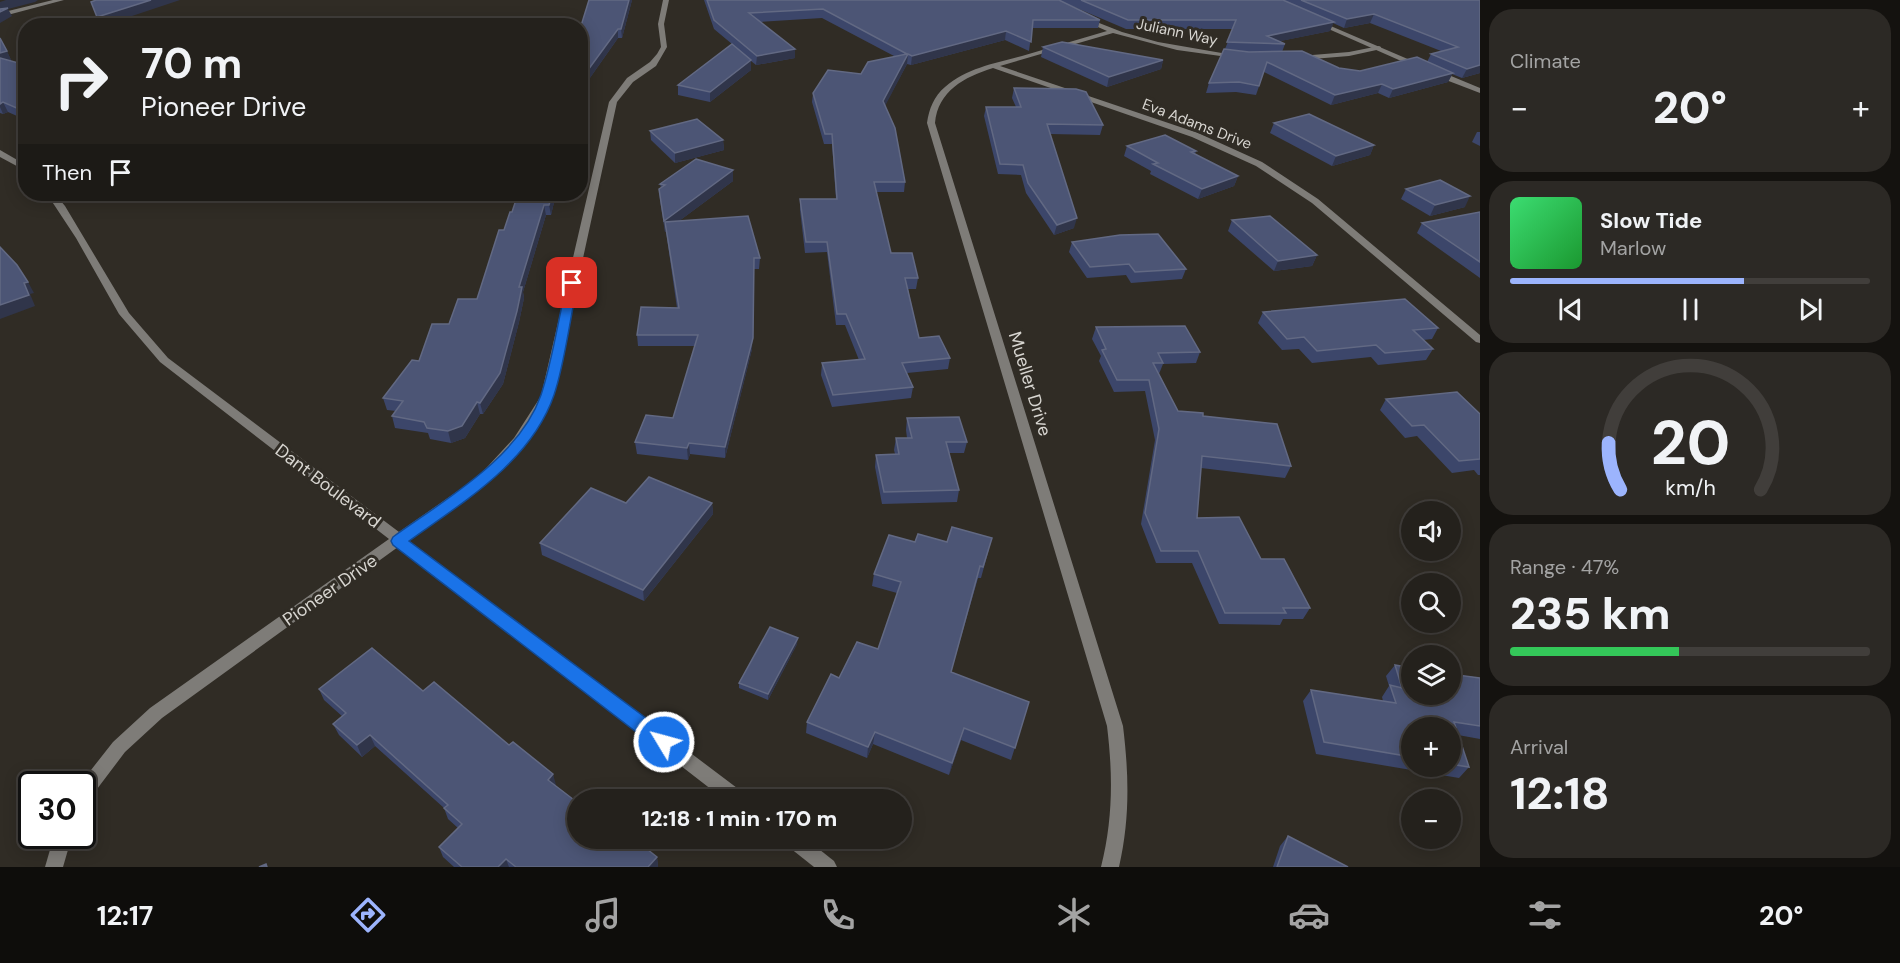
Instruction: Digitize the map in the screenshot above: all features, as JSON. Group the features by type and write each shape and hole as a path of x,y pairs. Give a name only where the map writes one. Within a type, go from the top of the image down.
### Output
{"street":[{"path":"0,15 61,0"},
{"name":"Pioneer Drive","path":"96,777 119,747 156,713 482,480 505,458 533,423 547,396 613,102 630,80 653,64 660,55 664,47 661,24 666,0"},
{"name":"Juliann Way","path":"1072,13 1114,31 1177,48 1248,57"},
{"path":"1307,17 1480,91"},
{"name":"Mueller Drive","path":"1110,867 1118,837 1122,781 1115,726 932,123 932,111 937,99 948,87 963,78 993,66 1114,31"},
{"path":"1294,58 1349,54 1379,48"},
{"name":"Eva Adams Drive","path":"993,66 1195,135 1259,164 1315,201 1480,340"},
{"path":"0,153 18,164"},
{"name":"Dant Boulevard","path":"56,201 82,239 136,332 164,360 725,789"},
{"path":"54,867 59,849"},
{"path":"805,849 828,867"}],"building":[{"path":"96,0 151,0 97,17 91,2"},
{"path":"589,0 629,0 621,29 618,29 588,70 588,18 583,18"},
{"path":"707,0 1059,0 1100,20 1033,20 1031,42 1006,31 912,56 908,54 883,101 895,128 905,182 874,182 891,253 912,253 918,278 905,278 919,338 939,336 950,358 902,363 913,387 833,395 822,363 865,359 846,314 837,314 827,242 806,242 800,199 837,199 832,134 825,134 813,93 828,70 861,74 868,62 907,54 823,9 749,13 795,49 757,56 714,20"},
{"path":"1081,0 1283,0 1334,22 1267,36 1285,44 1227,42 1236,20 1128,20"},
{"path":"1301,0 1480,0 1480,65 1467,69 1431,54 1458,47 1374,14 1347,19"},
{"path":"0,38 7,51 0,53"},
{"path":"1062,42 1163,60 1109,77 1043,47"},
{"path":"732,44 751,60 710,92 678,85"},
{"path":"1224,49 1249,52 1302,51 1339,68 1360,71 1417,57 1453,73 1393,89 1382,84 1335,95 1267,62 1259,86 1239,82 1209,83"},
{"path":"0,58 18,63 18,109 3,102 0,104"},
{"path":"1014,88 1076,89 1086,92 1103,125 1047,124 1077,218 1057,225 1028,183 1023,165 1000,164 986,107 1021,107"},
{"path":"1309,114 1374,145 1336,156 1274,123"},
{"path":"697,119 723,140 675,153 650,131"},
{"path":"1165,135 1196,151 1191,152 1238,176 1202,189 1153,164 1158,163 1127,146"},
{"path":"696,159 733,170 664,221 659,189 665,185 660,184"},
{"path":"1440,180 1470,196 1435,205 1406,189"},
{"path":"516,201 550,201 549,205 544,205 519,287 522,287 517,311 500,373 462,426 448,431 427,428 424,422 392,416 403,401 383,398 412,360 419,361 432,324 449,324 458,299 477,299 499,230 504,230 510,212"},
{"path":"1480,212 1480,262 1422,223"},
{"path":"748,216 760,258 754,258 753,338 725,447 689,443 687,448 635,442 646,415 673,418 698,335 637,335 641,307 679,308 665,222"},
{"path":"1270,216 1317,255 1278,261 1232,220"},
{"path":"1158,234 1186,269 1135,272 1129,264 1090,267 1072,242 1120,235"},
{"path":"0,247 17,265 28,282 24,283 29,295 0,305"},
{"path":"1405,299 1438,328 1413,330 1433,349 1385,353 1376,345 1317,351 1304,337 1287,339 1263,312"},
{"path":"1185,326 1200,352 1158,353 1163,363 1153,363 1178,411 1277,424 1291,466 1202,456 1197,518 1239,517 1261,559 1284,559 1310,608 1283,608 1286,613 1225,613 1198,551 1161,551 1145,513 1159,429 1149,380 1117,380 1102,350 1106,349 1096,327"},
{"path":"1457,392 1480,414 1480,459 1459,461 1424,425 1412,426 1386,399"},
{"path":"959,417 967,442 946,442 959,490 884,492 876,455 899,454 896,438 912,438 907,418"},
{"path":"649,477 712,503 643,590 540,543 591,488 626,503"},
{"path":"952,527 992,538 983,567 980,566 951,672 1029,702 1015,748 964,728 952,763 875,732 868,747 807,722 831,674 839,678 857,642 878,649 901,582 874,574 889,535 915,542 918,534 947,542"},
{"path":"770,627 798,638 768,694 739,683"},
{"path":"372,648 423,691 434,682 509,745 513,742 553,774 548,780 567,795 567,849 647,849 657,857 648,867 516,867 506,859 498,867 462,867 439,847 462,824 444,808 448,805 370,735 357,745 333,724 346,713 319,689"},
{"path":"1395,665 1401,666 1401,685"},
{"path":"1461,675 1480,678 1480,726 1461,723 1461,717 1401,717 1401,755 1324,742 1311,690 1396,703 1390,685 1401,688 1401,705 1461,705"},
{"path":"1461,743 1469,767 1461,766"},
{"path":"1288,836 1348,867 1277,867"}],"route":[{"path":"572,283 547,396 533,423 512,451 482,480 399,541 664,742"}]}
